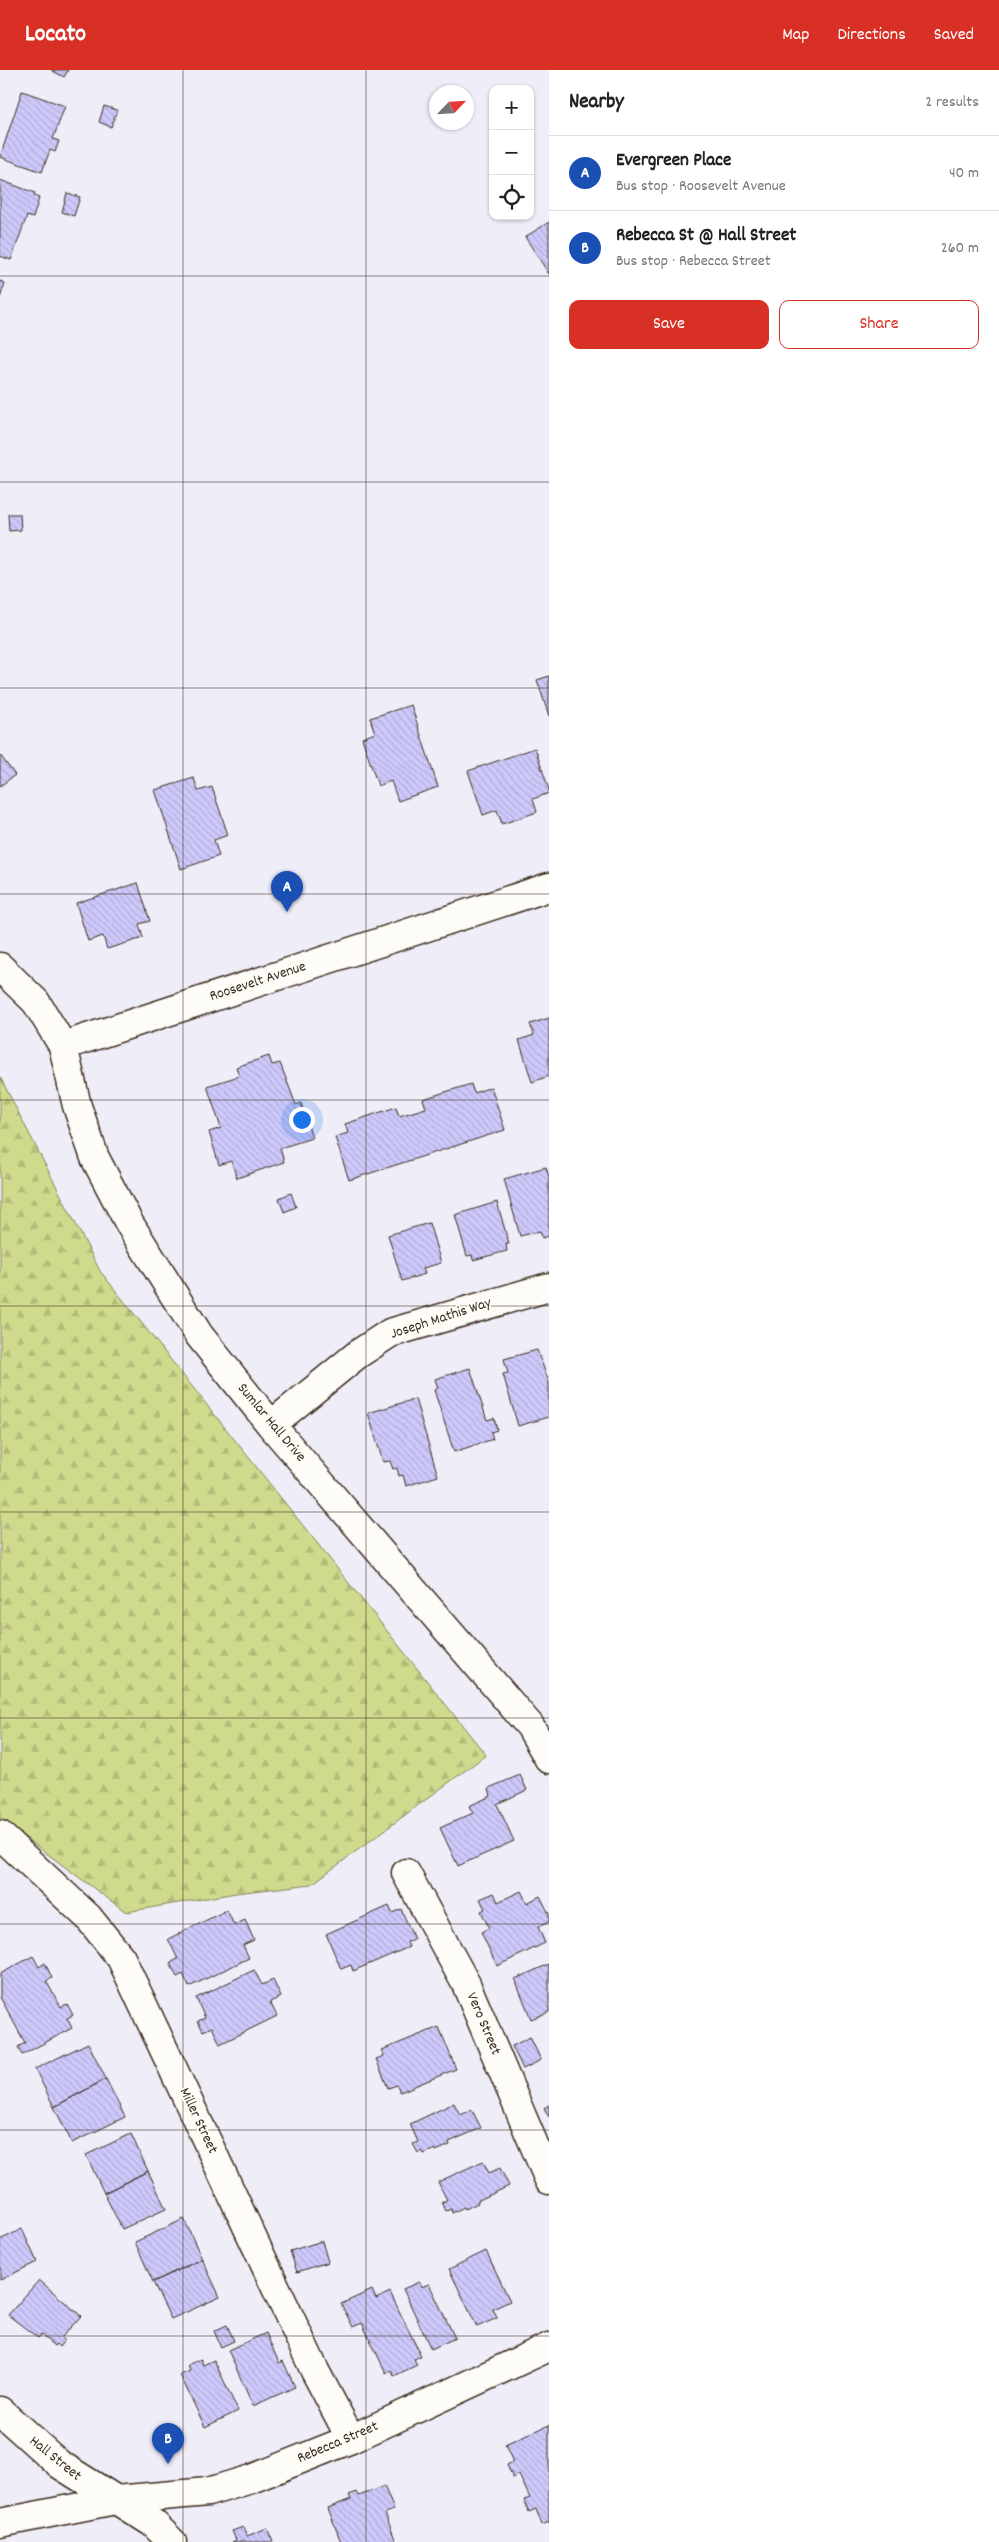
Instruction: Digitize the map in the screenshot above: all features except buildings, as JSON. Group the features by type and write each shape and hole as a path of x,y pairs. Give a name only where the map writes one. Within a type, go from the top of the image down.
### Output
{"street":[{"name":"Roosevelt Avenue","path":"63,1046 549,887"},
{"path":"0,967 36,1002 63,1046"},
{"name":"Sumlar Hall Drive","path":"63,1046 77,1106 95,1158 129,1223 199,1335 271,1425 530,1726 549,1758"},
{"name":"Joseph Mathis Way","path":"271,1425 358,1354 390,1334 549,1287"},
{"name":"Miller Street","path":"0,1835 88,1918 121,1958 315,2371 351,2439"},
{"name":"Vero Street","path":"406,1873 466,1984 549,2180"},
{"name":"Rebecca Street","path":"0,2523 115,2500 208,2492 251,2479 351,2439 549,2347"},
{"name":"Hall Street","path":"0,2411 59,2464 153,2524 172,2542"}],"green space":[{"path":"0,1077 100,1271 486,1755 312,1884 236,1893 126,1912 0,1819"}],"place":[{"name":"Evergreen Place","path":"287,912"},
{"name":"Rebecca St @ Hall Street","path":"168,2464"}]}
